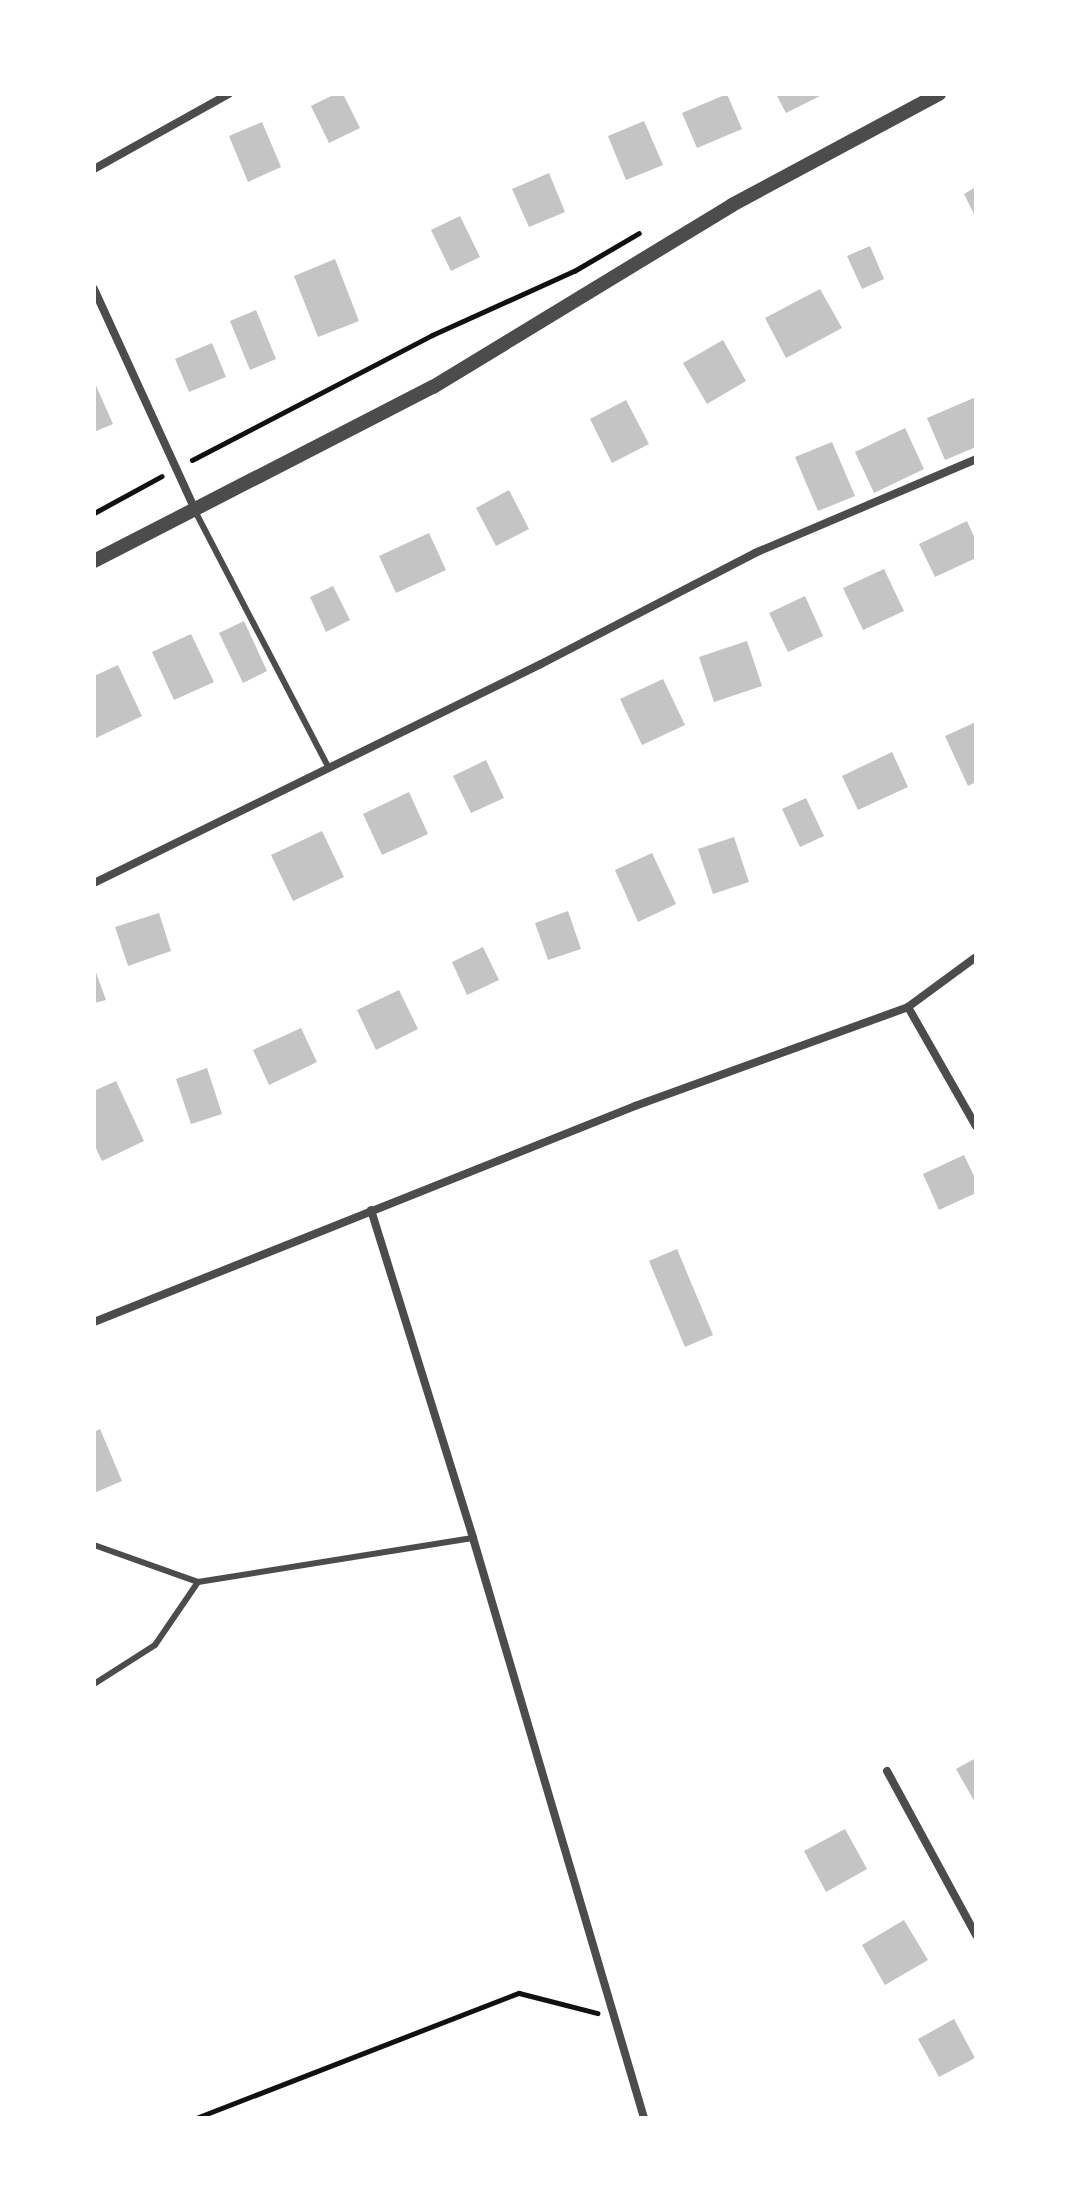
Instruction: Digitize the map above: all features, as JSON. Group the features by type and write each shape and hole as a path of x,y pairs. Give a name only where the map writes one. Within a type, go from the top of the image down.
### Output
{"street":[{"path":"94,169 229,94"},
{"path":"94,561 433,387 732,205 939,94"},
{"path":"94,289 195,511"},
{"path":"94,883 541,664 755,553 976,459"},
{"path":"94,1322 635,1106 908,1007 976,957"},
{"path":"908,1007 976,1126"},
{"path":"371,1210 473,1538 644,2118"},
{"path":"887,1771 976,1935"}],"lane":[{"path":"195,511 328,766"},
{"path":"94,1545 198,1582 473,1538"},
{"path":"94,1684 155,1645 198,1582"}],"path":[{"path":"94,513 432,335 574,271 650,227"},
{"path":"196,2118 519,1993 614,2018"}],"building":[{"path":"335,94 343,94 360,128 329,143 311,106"},
{"path":"727,94 742,129 697,148 682,113"},
{"path":"776,94 824,94 786,113"},
{"path":"644,121 663,165 626,180 608,136"},
{"path":"262,122 281,167 248,182 229,136"},
{"path":"549,173 565,212 529,227 512,189"},
{"path":"976,187 976,218 964,194"},
{"path":"460,216 480,257 451,271 431,230"},
{"path":"870,246 884,279 862,289 847,256"},
{"path":"335,259 359,321 318,337 294,276"},
{"path":"820,289 842,328 786,358 765,318"},
{"path":"256,310 276,359 250,370 230,321"},
{"path":"723,340 746,381 707,404 683,363"},
{"path":"212,343 226,377 189,392 175,359"},
{"path":"94,381 113,424 94,432"},
{"path":"976,397 976,447 945,460 927,418"},
{"path":"626,400 649,444 612,463 590,419"},
{"path":"905,428 924,469 874,493 855,452"},
{"path":"832,442 855,496 818,511 795,457"},
{"path":"509,490 529,529 496,546 476,508"},
{"path":"967,521 976,541 976,558 935,577 919,544"},
{"path":"429,533 446,570 396,593 379,556"},
{"path":"884,569 904,611 863,630 843,588"},
{"path":"333,586 350,620 326,632 310,597"},
{"path":"805,596 823,636 788,652 769,613"},
{"path":"244,621 267,671 243,683 219,633"},
{"path":"191,634 214,682 174,700 152,652"},
{"path":"747,641 762,686 714,702 699,657"},
{"path":"118,665 142,716 94,739 94,676"},
{"path":"663,679 685,725 642,745 620,699"},
{"path":"976,722 976,782 968,786 945,736"},
{"path":"892,752 908,787 858,810 842,776"},
{"path":"486,760 504,798 471,813 453,776"},
{"path":"409,792 428,834 382,855 363,814"},
{"path":"806,798 824,836 800,847 782,809"},
{"path":"322,831 344,877 293,901 271,855"},
{"path":"734,837 749,882 713,894 698,849"},
{"path":"652,853 676,904 638,922 615,870"},
{"path":"568,911 581,949 548,960 535,923"},
{"path":"159,913 171,951 128,966 115,927"},
{"path":"483,947 499,980 467,995 452,962"},
{"path":"94,967 106,1000 94,1003"},
{"path":"399,990 418,1029 376,1050 357,1010"},
{"path":"301,1028 317,1062 269,1085 253,1050"},
{"path":"207,1068 222,1114 191,1124 176,1079"},
{"path":"116,1081 144,1141 102,1161 94,1144 94,1091"},
{"path":"964,1155 976,1180 976,1193 939,1210 923,1174"},
{"path":"677,1249 713,1335 685,1347 649,1261"},
{"path":"100,1429 122,1481 94,1493 94,1432"},
{"path":"976,1758 976,1804 956,1769"},
{"path":"845,1829 867,1869 826,1892 804,1851"},
{"path":"904,1920 928,1960 885,1985 862,1945"},
{"path":"954,2019 975,2058 939,2077 918,2039"}]}
